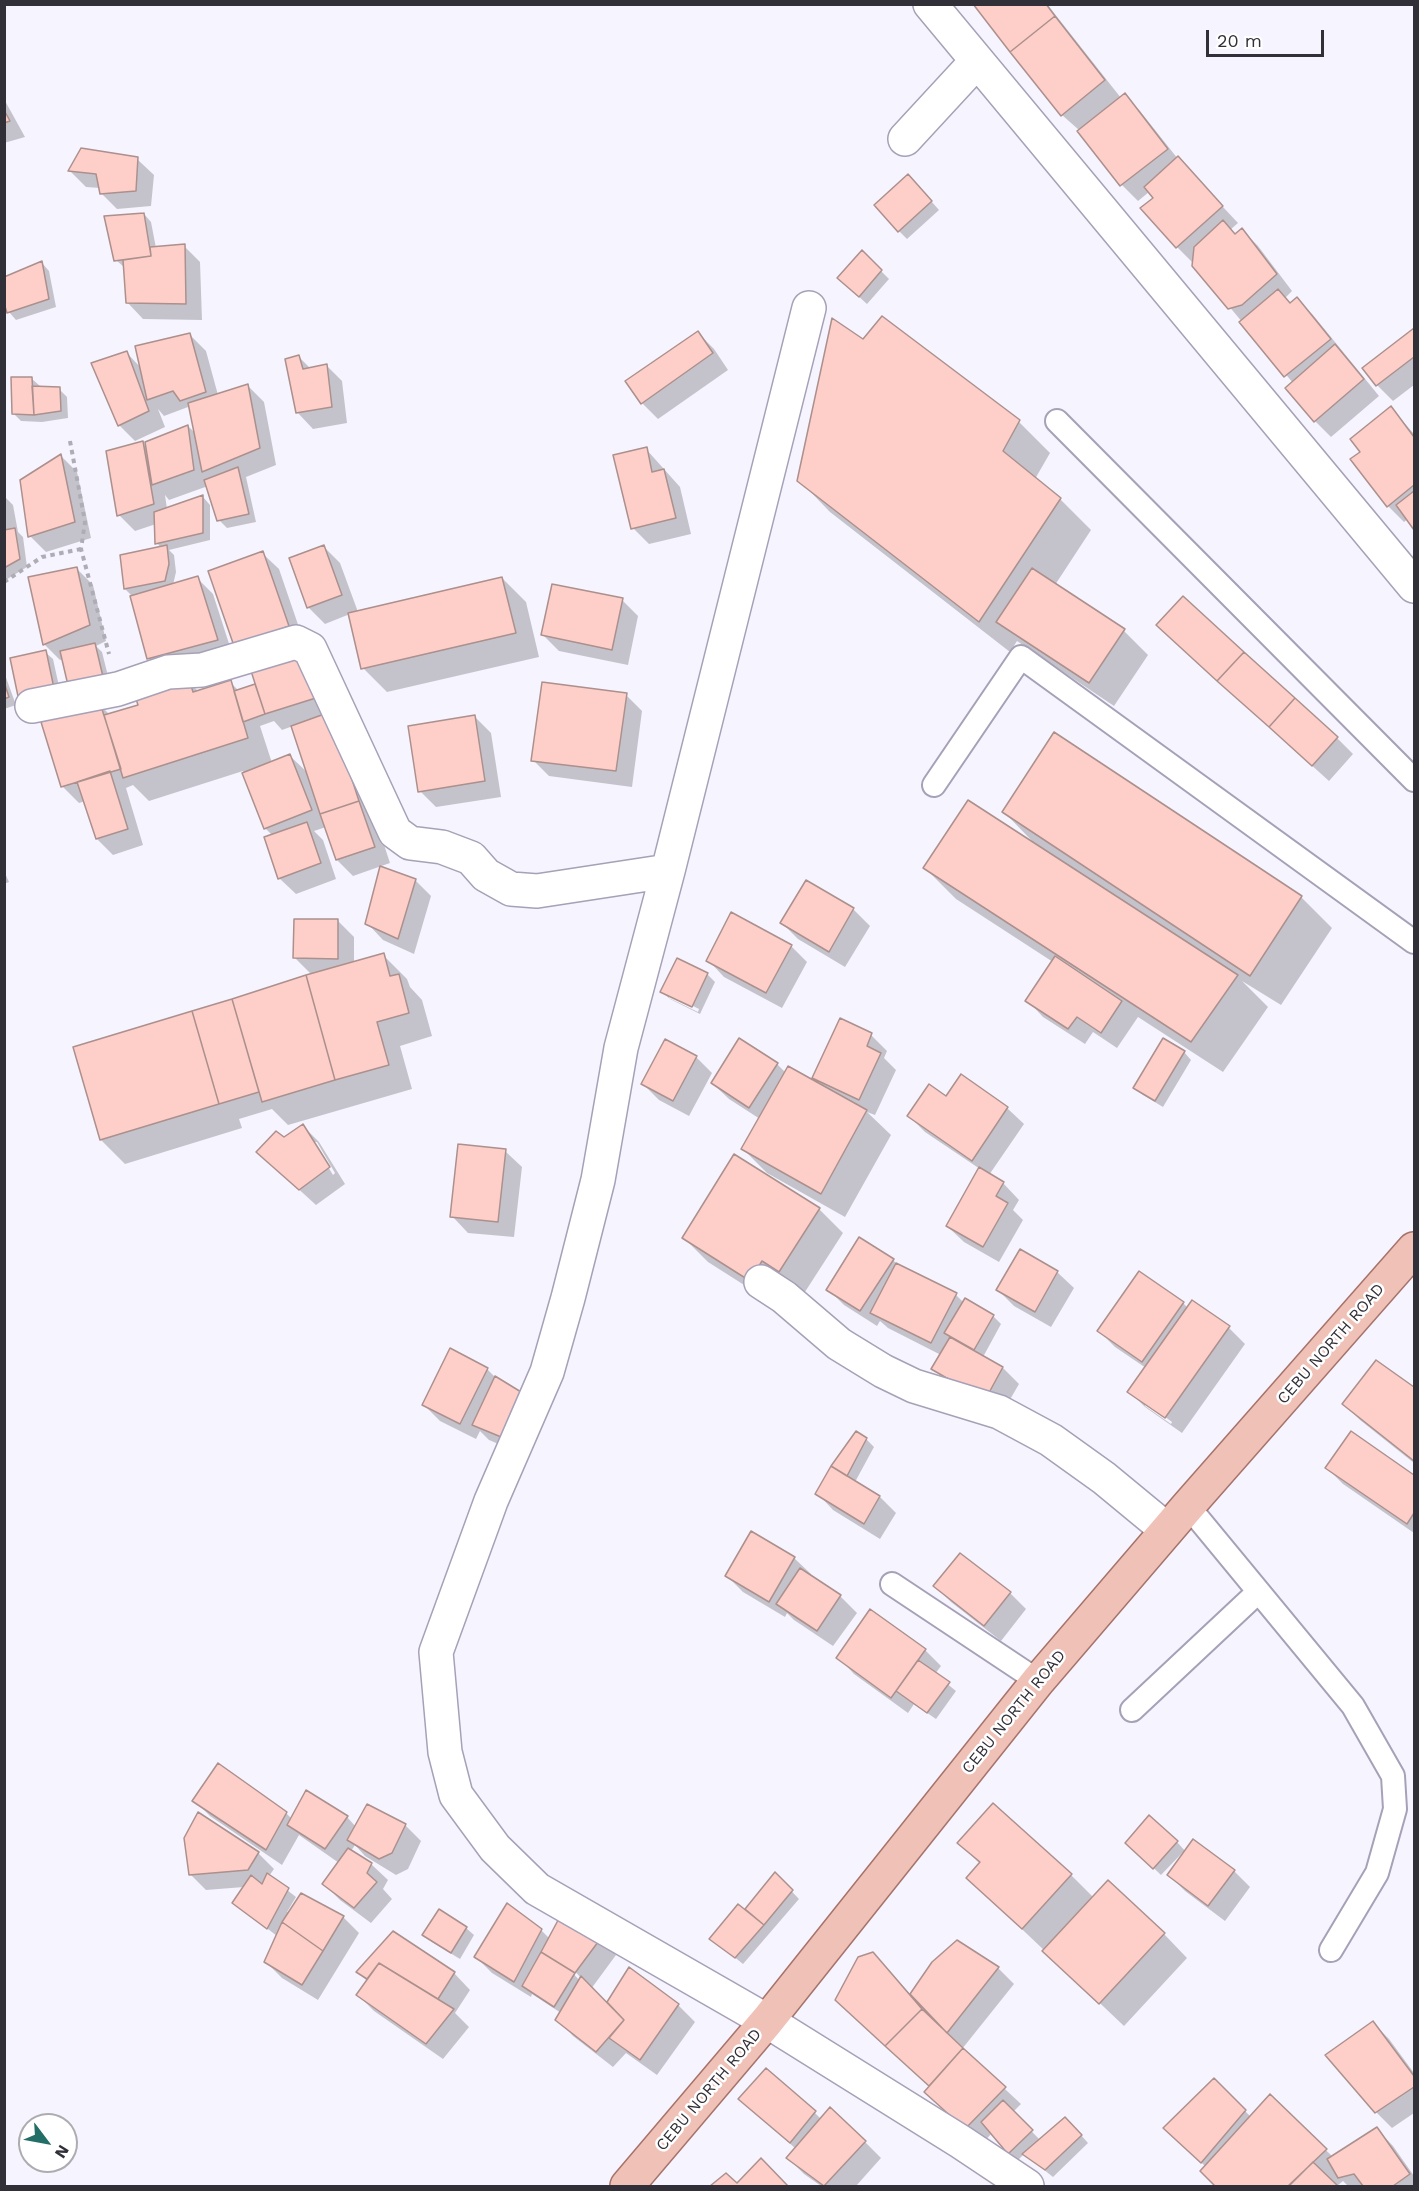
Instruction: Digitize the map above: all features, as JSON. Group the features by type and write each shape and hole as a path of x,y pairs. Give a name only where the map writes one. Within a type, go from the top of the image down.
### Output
{"main road":[{"name":"CEBU NORTH ROAD","path":"627,2187 767,2021 1038,1681 1414,1249"}],"street":[{"path":"930,4 1414,586"},
{"path":"905,140 977,61"},
{"path":"809,308 668,871 621,1048 598,1180 547,1372 491,1501 436,1652 445,1752 456,1795 495,1848 537,1889 767,2021 961,2142 1027,2187"},
{"path":"32,706 118,689 168,672 202,670 296,642 310,649 395,832 410,843 442,847 471,858 486,875 511,889 537,891 668,871"},
{"path":"761,1282 784,1297 839,1344 883,1371 914,1386 999,1412 1052,1440 1104,1478 1178,1518"}],"lane":[{"path":"1056,421 1414,780"},
{"path":"934,785 1021,657 1414,942"},
{"path":"1178,1518 1258,1592 1353,1706 1393,1776 1395,1809 1377,1873 1331,1950"},
{"path":"892,1584 1038,1681"},
{"path":"1132,1710 1258,1592"}],"path":[{"path":"70,441 85,522 81,549 118,689"},
{"path":"4,582 42,557 81,549"}],"building":[{"path":"973,4 1046,4 1055,16 1010,52"},
{"path":"1055,16 1105,80 1061,116 1010,52"},
{"path":"1125,93 1168,149 1120,186 1077,131"},
{"path":"4,110 10,121 4,123"},
{"path":"81,148 138,157 136,191 100,194 96,174 68,171"},
{"path":"1178,156 1223,206 1176,248 1140,208 1153,198 1144,187"},
{"path":"908,174 932,201 898,232 874,205"},
{"path":"144,213 151,256 114,261 104,216"},
{"path":"1223,220 1235,234 1242,228 1277,274 1242,305 1228,309 1192,266 1194,247"},
{"path":"185,244 186,304 126,303 123,260 151,256 150,247"},
{"path":"862,250 882,270 859,297 837,278"},
{"path":"42,261 49,299 7,313 4,303 4,277"},
{"path":"1278,289 1290,303 1297,297 1331,339 1284,377 1239,322"},
{"path":"882,316 1020,420 1003,451 1061,498 979,622 797,481 832,318 863,339"},
{"path":"1414,328 1414,357 1376,386 1362,368"},
{"path":"698,331 713,353 641,404 625,381"},
{"path":"190,333 206,392 180,401 173,391 147,400 135,346"},
{"path":"1335,344 1364,379 1314,422 1285,388"},
{"path":"127,351 149,411 118,426 91,363"},
{"path":"299,355 303,369 327,364 332,407 296,413 285,359"},
{"path":"11,377 32,377 34,415 12,414"},
{"path":"248,384 260,448 202,472 188,403"},
{"path":"32,386 60,387 61,411 34,415"},
{"path":"1391,406 1414,437 1414,485 1387,507 1350,459 1360,452 1350,439"},
{"path":"188,425 194,470 152,485 145,442"},
{"path":"143,441 154,504 117,516 106,451"},
{"path":"647,447 652,472 664,469 676,518 631,529 613,455"},
{"path":"61,454 75,522 28,537 20,480"},
{"path":"238,467 249,514 217,521 204,480"},
{"path":"1414,491 1414,530 1396,505"},
{"path":"203,495 203,533 155,544 154,512"},
{"path":"15,528 20,559 4,568 4,530"},
{"path":"167,545 169,564 165,581 124,589 120,555"},
{"path":"324,545 342,595 307,608 289,558"},
{"path":"263,551 289,626 234,646 208,571"},
{"path":"77,567 90,625 43,645 28,577"},
{"path":"1032,568 1125,629 1089,683 996,622"},
{"path":"198,576 218,640 147,659 130,596"},
{"path":"502,577 516,633 361,669 348,613"},
{"path":"552,584 623,598 612,650 541,635"},
{"path":"1183,596 1244,652 1217,681 1156,625"},
{"path":"95,643 105,685 70,694 60,651"},
{"path":"46,650 55,693 19,701 10,658"},
{"path":"305,651 319,697 265,714 250,668"},
{"path":"1244,652 1295,698 1269,727 1217,681"},
{"path":"189,679 193,692 231,680 248,738 123,778 104,715 138,705 135,696"},
{"path":"4,682 9,697 4,699"},
{"path":"542,682 627,693 616,771 531,761"},
{"path":"255,684 265,714 243,722 234,691"},
{"path":"1295,698 1338,737 1312,766 1269,727"},
{"path":"100,703 121,769 61,787 41,722"},
{"path":"330,712 359,801 320,814 291,726"},
{"path":"475,715 485,781 418,792 408,726"},
{"path":"1054,732 1302,896 1250,976 1002,812"},
{"path":"290,754 312,810 264,829 242,773"},
{"path":"110,771 128,829 96,839 77,782"},
{"path":"968,800 1238,975 1191,1042 923,868"},
{"path":"359,801 375,847 336,860 320,814"},
{"path":"307,822 321,863 278,879 264,837"},
{"path":"380,866 416,879 398,939 365,924"},
{"path":"806,880 854,908 829,952 780,923"},
{"path":"731,912 792,945 766,993 706,961"},
{"path":"294,919 338,919 338,959 293,958"},
{"path":"384,953 390,976 399,974 409,1013 377,1022 389,1065 335,1080 306,975"},
{"path":"1055,956 1122,1001 1101,1033 1077,1017 1068,1029 1025,1001"},
{"path":"677,958 708,973 692,1007 660,992"},
{"path":"306,975 335,1080 262,1102 232,999"},
{"path":"232,999 259,1092 219,1104 192,1011"},
{"path":"192,1011 219,1104 100,1140 73,1047"},
{"path":"840,1018 872,1033 867,1046 881,1053 859,1100 812,1078"},
{"path":"739,1038 778,1063 749,1108 711,1083"},
{"path":"1163,1038 1185,1051 1155,1101 1133,1088"},
{"path":"665,1039 697,1056 673,1101 641,1084"},
{"path":"788,1066 867,1110 821,1194 741,1149"},
{"path":"961,1074 1008,1107 972,1161 907,1116 929,1084 946,1096"},
{"path":"303,1124 330,1167 299,1190 256,1152 276,1131 284,1137"},
{"path":"458,1144 506,1149 498,1222 450,1217"},
{"path":"734,1154 820,1208 779,1272 762,1261 750,1281 682,1238"},
{"path":"979,1167 1004,1182 996,1196 1008,1203 983,1247 946,1226"},
{"path":"859,1237 894,1259 860,1311 826,1290"},
{"path":"1020,1249 1058,1271 1035,1312 996,1290"},
{"path":"896,1263 957,1293 931,1343 870,1313"},
{"path":"1139,1271 1184,1302 1142,1362 1097,1331"},
{"path":"965,1298 994,1315 974,1350 944,1333"},
{"path":"1192,1300 1230,1326 1165,1418 1127,1392"},
{"path":"950,1337 1003,1367 985,1400 931,1369"},
{"path":"450,1348 488,1368 460,1424 422,1405"},
{"path":"1376,1360 1414,1387 1414,1461 1342,1404"},
{"path":"495,1376 526,1395 506,1439 472,1425"},
{"path":"856,1431 867,1438 847,1476 831,1466"},
{"path":"1351,1431 1414,1475 1414,1513 1407,1524 1325,1468"},
{"path":"831,1466 880,1496 864,1524 815,1494"},
{"path":"751,1531 795,1557 769,1602 725,1576"},
{"path":"960,1553 1011,1592 984,1626 933,1586"},
{"path":"800,1568 841,1595 817,1631 776,1604"},
{"path":"870,1609 926,1649 891,1698 836,1658"},
{"path":"918,1660 950,1682 927,1713 896,1691"},
{"path":"218,1763 287,1812 266,1850 192,1801"},
{"path":"306,1790 348,1816 325,1849 287,1825"},
{"path":"993,1803 1072,1874 1022,1929 966,1878 980,1862 957,1843"},
{"path":"367,1804 406,1824 392,1853 379,1859 347,1840"},
{"path":"198,1812 259,1852 248,1870 189,1875 184,1838"},
{"path":"1149,1815 1178,1841 1153,1869 1125,1843"},
{"path":"1193,1839 1235,1870 1208,1906 1167,1875"},
{"path":"348,1848 372,1863 367,1873 377,1882 354,1908 322,1884"},
{"path":"775,1872 793,1890 764,1925 745,1909"},
{"path":"267,1873 289,1888 267,1929 232,1903 251,1875 262,1884"},
{"path":"1108,1880 1165,1933 1099,2004 1042,1951"},
{"path":"301,1893 344,1916 323,1951 282,1922"},
{"path":"507,1903 542,1929 514,1982 474,1957"},
{"path":"738,1904 764,1925 735,1958 709,1939"},
{"path":"439,1909 467,1927 451,1953 422,1935"},
{"path":"563,1911 601,1938 575,1973 541,1952"},
{"path":"282,1922 323,1951 302,1985 264,1962"},
{"path":"393,1931 455,1972 438,1999 379,1963 367,1979 356,1972"},
{"path":"957,1940 999,1967 947,2033 910,1994 932,1962"},
{"path":"541,1952 575,1973 554,2007 522,1986"},
{"path":"873,1952 922,2009 885,2046 835,2000 858,1957"},
{"path":"379,1963 454,2009 426,2044 356,1995"},
{"path":"629,1967 679,2004 640,2060 609,2038 624,2020 607,2002"},
{"path":"581,1976 624,2020 596,2052 555,2020"},
{"path":"922,2009 963,2048 929,2086 885,2046"},
{"path":"1373,2021 1414,2076 1414,2087 1375,2113 1325,2055"},
{"path":"963,2048 1006,2087 965,2129 924,2092"},
{"path":"766,2068 816,2111 790,2143 738,2099"},
{"path":"1214,2078 1246,2110 1201,2163 1163,2128"},
{"path":"1270,2094 1327,2149 1288,2186 1215,2186 1200,2171"},
{"path":"1003,2100 1033,2130 1008,2154 981,2122"},
{"path":"830,2107 866,2141 824,2186 786,2158"},
{"path":"1065,2117 1082,2135 1045,2170 1022,2154"},
{"path":"1377,2127 1410,2174 1393,2186 1363,2186 1354,2174 1338,2178 1327,2159"},
{"path":"761,2158 788,2186 710,2186 726,2173 737,2183"},
{"path":"1313,2162 1338,2186 1289,2186"}]}
